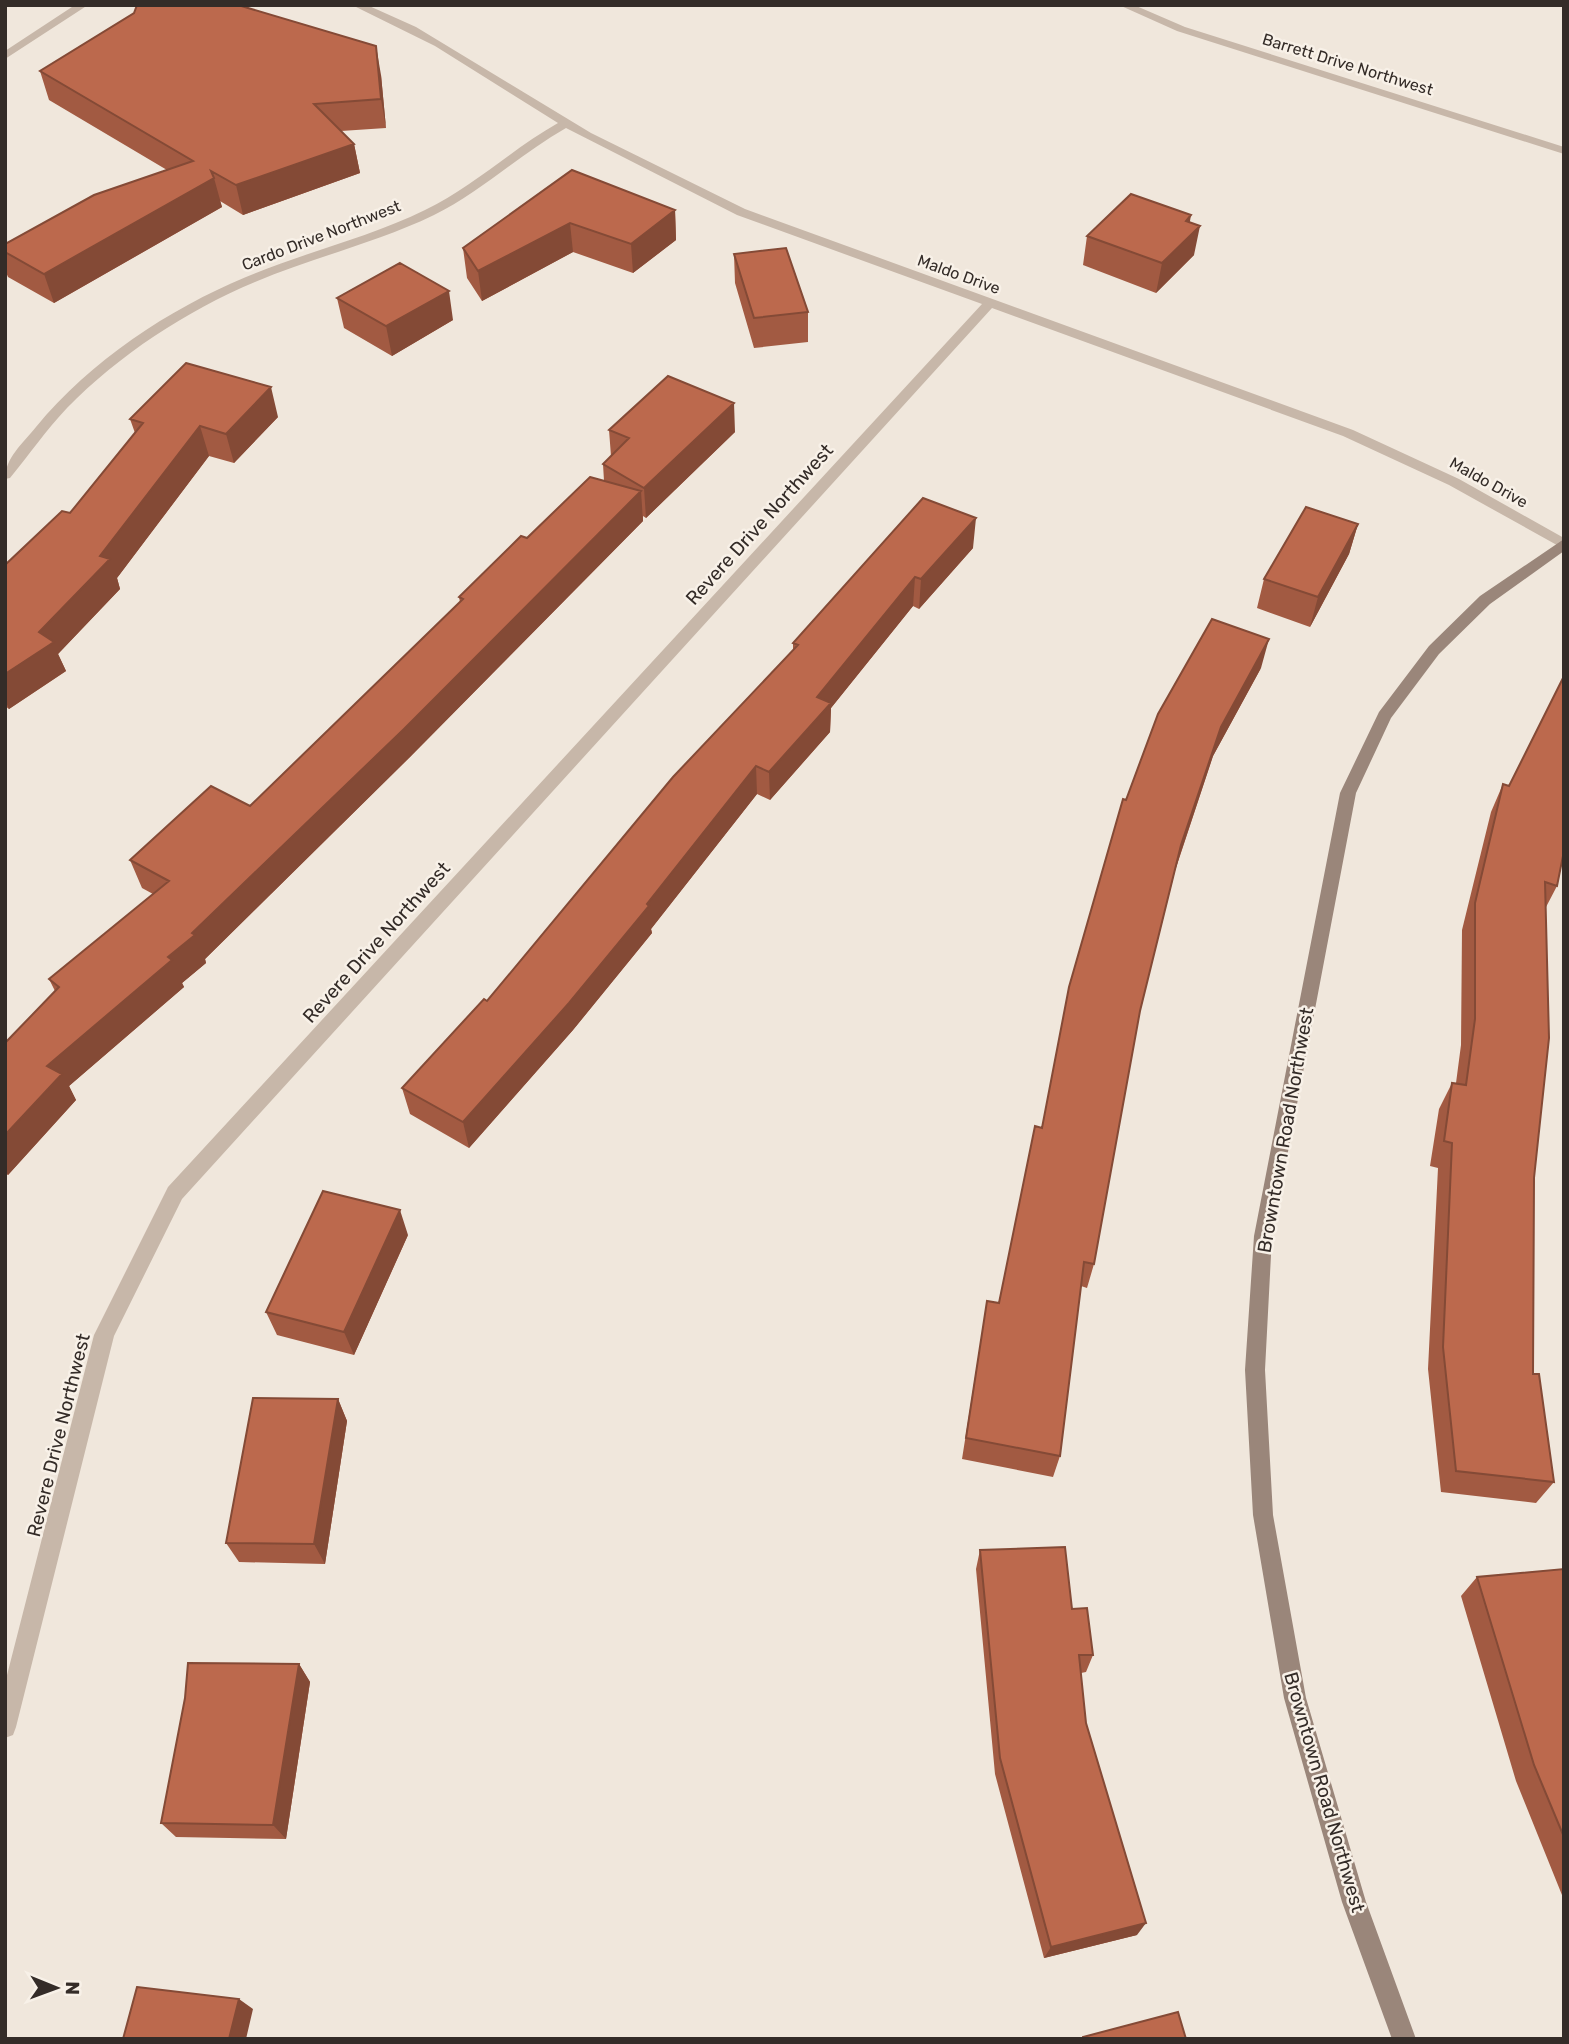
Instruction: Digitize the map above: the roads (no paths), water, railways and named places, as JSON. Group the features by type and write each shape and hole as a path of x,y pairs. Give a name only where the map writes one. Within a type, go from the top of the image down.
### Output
{"street":[{"path":"5,56 83,5"},
{"name":"Maldo Drive","path":"357,5 446,48 567,123 650,169 741,212 1348,433 1454,482 1564,544"},
{"name":"Barrett Drive Northwest","path":"1124,5 1181,29 1564,151"},
{"name":"Cardo Drive Northwest","path":"5,475 69,398 151,332 249,280 380,234 432,211 479,184 536,139 567,123"},
{"name":"Revere Drive Northwest","path":"5,1727 104,1335 175,1193 989,304"},
{"name":"Browntown Road Northwest","path":"1404,2039 1354,1902 1295,1698 1265,1528 1255,1370 1263,1236 1348,793 1384,716 1434,650 1485,600 1564,544"}]}
